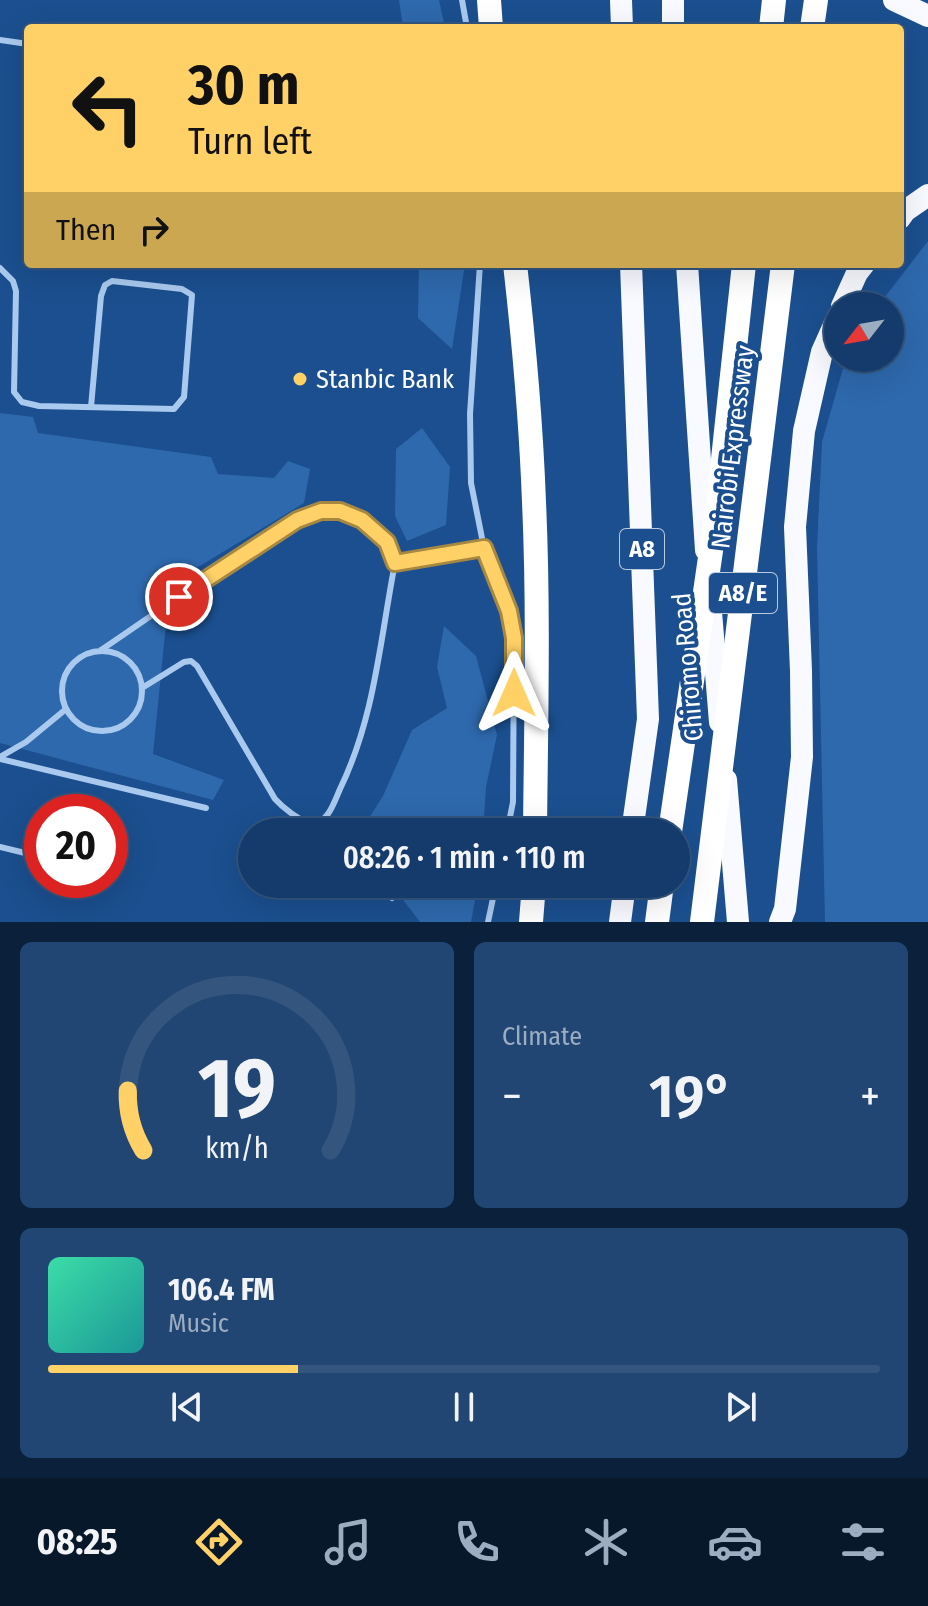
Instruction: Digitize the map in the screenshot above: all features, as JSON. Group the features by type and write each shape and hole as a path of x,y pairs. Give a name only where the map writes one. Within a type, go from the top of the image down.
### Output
{"highway":[{"path":"489,0 491,24"},
{"path":"621,0 622,24"},
{"path":"673,0 673,24"},
{"path":"771,24 774,0"},
{"path":"813,24 816,0"},
{"path":"894,0 928,16"},
{"path":"904,212 928,195"},
{"path":"515,268 527,375 534,502 537,623 535,818"},
{"name":"Chiromo Road","path":"631,268 648,719 634,818"},
{"name":"Chiromo Road","path":"687,268 706,555 738,922"},
{"name":"Nairobi Expressway","path":"672,818 719,496 744,268"},
{"name":"Nairobi Expressway","path":"702,922 783,268"},
{"path":"848,292 861,268"},
{"path":"780,922 785,909 802,757 795,527 804,431 824,348"},
{"path":"531,922 533,898"},
{"path":"620,922 623,898"},
{"path":"657,922 660,898"}],"lane":[{"path":"462,0 466,24"},
{"path":"0,40 24,43"},
{"path":"0,268 13,281 16,291 14,392 22,402 39,406 174,409 179,406 184,397 192,295 112,281 105,285 101,296 91,407"},
{"path":"480,268 470,414 471,483 484,548 509,611 514,638 513,802 510,818"},
{"path":"101,650 124,657 139,676 142,688 142,698 133,716 108,731 88,728 66,709 62,698 64,675 78,657 101,650 231,561 309,514 340,511 362,520 387,542 395,563 372,700 360,745 326,818"},
{"path":"395,563 484,548"},
{"path":"142,688 184,662 191,661 197,666 275,799 283,809 298,818"},
{"path":"0,758 26,742 66,709"},
{"path":"0,758 206,808"},
{"path":"0,847 24,853"},
{"path":"490,922 493,898"}],"shaded area":[{"path":"399,0 439,0 444,24 402,24"},
{"path":"928,241 928,922 825,922 817,548 822,442 842,372 904,372 904,292 889,292"},
{"path":"419,268 464,268 452,349 418,318"},
{"path":"0,413 33,417 38,433 211,457 218,474 274,478 288,461 310,469 304,503 170,584 153,754 224,780 213,800 0,743"},
{"path":"422,428 450,467 446,525 407,541 395,516 396,449"},
{"path":"444,626 476,656 497,735 486,787 484,818 369,818 383,796 412,730 447,708 437,667"},
{"path":"402,898 475,898 471,922 420,922"}],"place":[{"name":"Stanbic Bank","path":"300,379"}],"route":[{"path":"179,597 297,520 321,511 351,514 373,527 387,542 395,563 484,548 509,611 514,638 514,693"}]}
